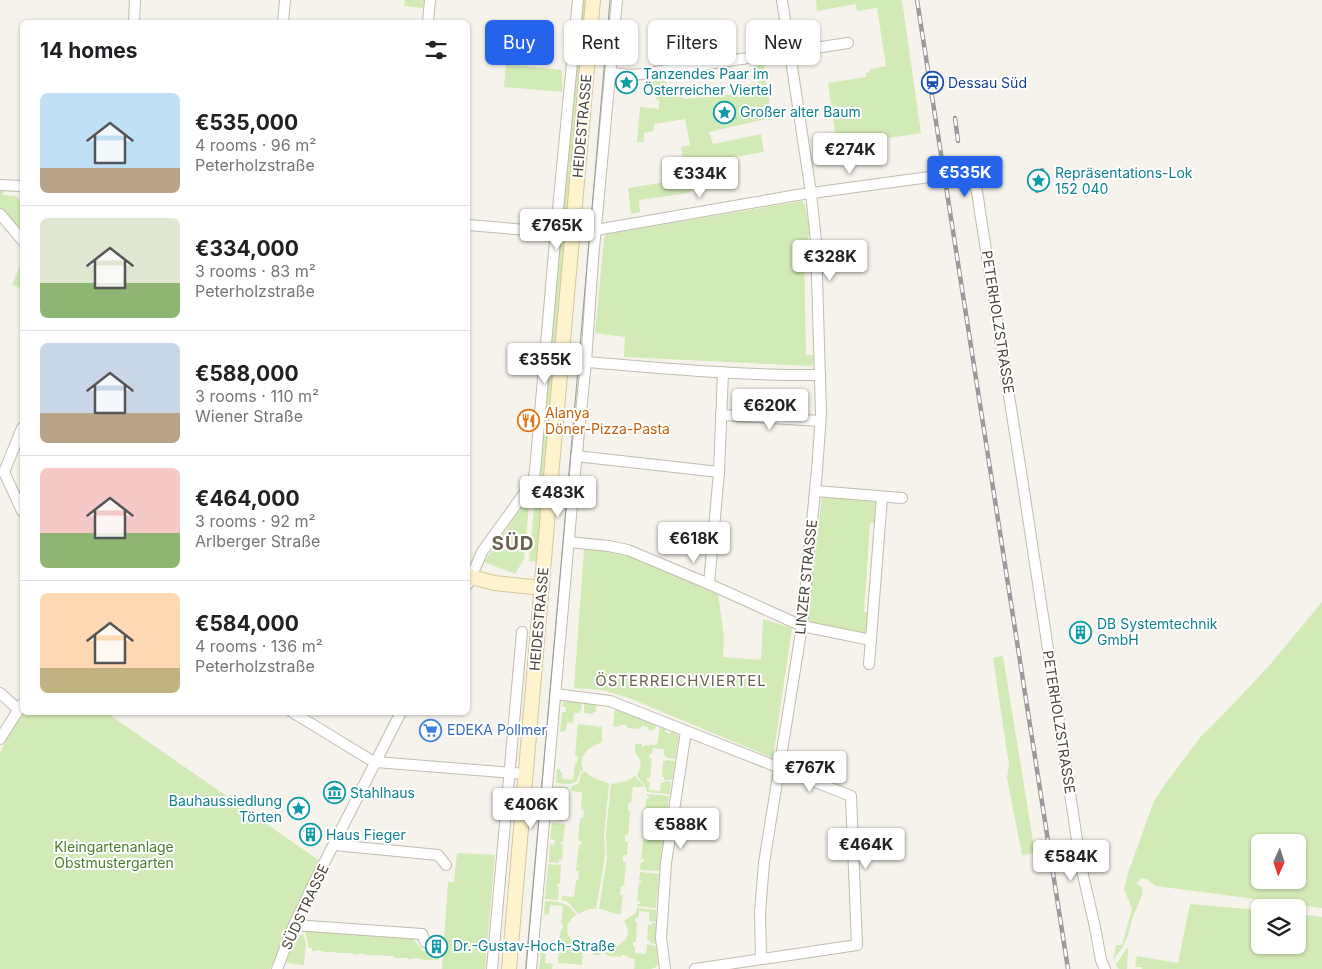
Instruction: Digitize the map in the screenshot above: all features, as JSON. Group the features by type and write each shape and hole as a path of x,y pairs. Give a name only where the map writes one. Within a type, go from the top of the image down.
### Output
{"street":[{"path":"134,20 136,0"},
{"path":"283,20 285,0"},
{"path":"428,20 430,0"},
{"name":"HEIDESTRASSE","path":"470,577 482,552 533,481 535,471 578,0"},
{"name":"HEIDESTRASSE","path":"509,969 593,0"},
{"name":"HEIDESTRASSE","path":"531,969 617,0"},
{"name":"LINZER STRASSE","path":"782,0 785,20"},
{"path":"820,47 848,42"},
{"path":"610,73 632,75 746,58"},
{"name":"LINZER STRASSE","path":"761,959 760,912 764,863 802,626 816,491 820,421 816,241 792,65"},
{"name":"PETERHOLZSTRASSE","path":"470,225 573,234 597,228 810,193 957,174 971,177 975,184 980,212 1081,866 1101,960 1105,969"},
{"path":"0,185 20,186"},
{"path":"0,214 20,238"},
{"path":"586,362 688,371 820,375"},
{"path":"709,584 719,472 723,372"},
{"path":"721,415 820,421"},
{"path":"20,432 2,472 20,507"},
{"path":"576,456 719,472"},
{"path":"816,491 902,498"},
{"path":"869,664 882,497"},
{"path":"569,542 628,550 802,626 871,640"},
{"path":"470,579 542,588"},
{"name":"HEIDESTRASSE","path":"492,969 522,632"},
{"path":"0,693 20,706"},
{"path":"555,694 610,700 850,796 857,945 695,969"},
{"path":"0,739 20,709"},
{"path":"297,715 376,762 525,774"},
{"name":"SÜDSTRASSE","path":"277,969 294,925 400,715"},
{"path":"665,969 661,938 666,863 686,731"},
{"path":"334,845 438,855 446,865"},
{"path":"294,925 422,934 425,942"}],"green space":[{"path":"405,0 424,0 423,8 404,6"},
{"path":"581,0 590,0 588,20 579,20"},
{"path":"816,0 902,0 921,133 863,142 866,160 840,164 828,83 866,77 866,73 870,72 870,69 886,66 877,8 857,11 856,4 817,11"},
{"path":"506,65 562,70 562,92 504,87"},
{"path":"575,65 583,65 567,224 561,224"},
{"path":"756,65 769,65 764,66 772,120 766,119 709,132 713,144 761,134 764,152 722,159 724,176 707,181 707,188 692,190 689,193 639,200 640,212 631,214 628,188 685,179 681,147 690,145 685,119 654,124 654,131 644,133 644,142 637,142 640,107 659,109 659,100 656,99 657,88 653,87 653,78 665,77 668,97 682,95 684,99 746,93 745,85 759,84"},
{"path":"4,188 3,195 16,196 20,201 20,232 0,208 0,189"},
{"path":"802,201 805,205 810,232 804,251 806,355 813,355 813,364 811,366 624,357 625,337 595,333 606,234"},
{"path":"559,241 569,242 540,562 529,561 536,486 539,473"},
{"path":"20,266 20,288 12,285"},
{"path":"530,495 524,559 515,574 484,562"},
{"path":"822,496 876,502 875,523 870,523 864,612 870,613 869,628 866,634 811,623 808,619"},
{"path":"584,549 630,554 718,593 724,638 723,657 761,660 763,619 792,628 773,758 629,698 602,690 574,688"},
{"path":"1322,602 1322,908 1306,906 1306,899 1254,899 1156,886 1142,878 1136,884 1141,886 1143,890 1127,938 1113,960 1116,945 1122,945 1132,909 1124,889 1128,873 1154,801 1202,735 1269,666"},
{"path":"1003,656 1035,853 1022,855 1007,778 1009,765 993,658"},
{"path":"566,701 582,702 581,711 574,713 573,723 567,722 566,731 560,732 562,712 566,712 566,707 562,707"},
{"path":"584,703 596,704 596,712 593,712 593,714 584,713"},
{"path":"615,708 656,724 655,730 648,730 648,727 641,726 641,729 627,728 627,725 613,726"},
{"name":"Kleingartenanlage Obstmustergarten","path":"20,715 110,715 320,861 297,905 270,969 0,969 0,753"},
{"path":"578,724 602,727 602,742 593,746 583,755 583,770 580,772 577,781 570,784 556,783 557,769 560,769 560,772 562,772 562,779 573,780 575,763 577,763 578,756 575,756"},
{"path":"660,726 666,728 665,732 670,734 671,731 679,737 675,759 666,758 664,749 653,748 652,754 649,755 649,758 652,759 650,778 647,778 647,781 650,782 649,790 660,791 661,782 671,782 670,794 647,792 637,776 641,762 635,752 635,744 642,744 644,747 645,745 657,745"},
{"path":"663,761 675,761 672,780 664,780 664,777 662,777"},
{"path":"585,771 590,776 609,784 604,836 604,863 596,909 589,909 578,914 568,902 561,900 562,896 574,897 576,880 578,880 579,871 576,871 581,841 578,841 580,818 583,818 584,810 581,810 582,792 572,791 571,787 579,783 581,774"},
{"path":"635,776 644,786 633,787 631,803 628,803 628,811 630,811 628,835 625,835 625,842 628,842 627,855 623,855 623,862 626,862 624,886 621,886 620,895 623,895 621,914 618,914 599,909 607,858 606,832 611,784 627,781"},
{"path":"555,786 568,787 567,800 565,800 567,802 565,819 563,821 552,820"},
{"path":"647,794 669,796 665,830 644,828 644,820 647,820 645,818 646,799 649,799"},
{"path":"552,823 565,824 563,842 560,844 563,845 562,860 559,860 559,863 549,862 550,844 554,845 555,840 550,839"},
{"path":"644,830 664,832 659,871 640,870 641,862 644,862 644,859 641,859 643,840 645,840 643,838"},
{"path":"457,853 495,855 485,969 442,969 448,882 454,882"},
{"path":"548,864 561,865 560,884 557,884 559,887 558,900 545,899"},
{"path":"640,872 659,874 656,908 637,906 637,904 640,904 637,901 639,882 642,881 639,880"},
{"path":"545,901 559,902 567,905 576,915 568,924 567,929 570,938 583,948 582,965 558,963 559,947 561,947 562,942 559,942 561,929 563,929 563,924 561,924 563,906 550,905 549,914 544,915"},
{"path":"1190,904 1251,909 1251,954 1306,954 1306,915 1322,917 1322,969 1142,969 1142,967 1135,967 1137,956 1178,963"},
{"path":"637,908 656,910 656,922 649,921 649,912 639,911 638,918 635,918 635,922 637,922 636,942 633,942 633,946 635,946 635,953 646,954 647,944 656,946 658,964 656,967 651,969 634,969 635,959 628,958 628,956 607,956 607,954 601,953 600,955 593,955 593,950 614,947 625,940 628,935 628,929 624,921 636,913"},
{"path":"652,923 656,925 656,944 650,943 647,940 648,925"},
{"path":"313,930 410,936 423,951 439,952 439,961 312,951 312,948 308,947 305,932"},
{"path":"303,934 306,944 304,965 286,963 295,939"},
{"path":"1128,947 1127,969 1119,969 1116,964"},
{"path":"541,952 546,954 545,963 553,964 552,969 539,969"}],"tram line":[{"path":"526,969 610,0"}],"railway":[{"path":"917,0 1068,969"},
{"path":"955,118 958,141"},
{"path":"1037,191 1042,170"}],"place":[{"name":"Tanzendes Paar im Österreicher Viertel","path":"627,82"},
{"name":"Dessau Süd","path":"932,83"},
{"name":"Großer alter Baum","path":"724,112"},
{"name":"Repräsentations-Lok 152 040","path":"1039,181"},
{"name":"Alanya Döner-Pizza-Pasta","path":"529,421"},
{"name":"DB Systemtechnik GmbH","path":"1081,632"},
{"name":"EDEKA Pollmer","path":"431,730"},
{"name":"Stahlhaus","path":"334,793"},
{"name":"Bauhaussiedlung Törten","path":"298,809"},
{"name":"Haus Fieger","path":"310,835"},
{"name":"Dr.-Gustav-Hoch-Straße","path":"437,946"}],"district":[{"name":"SÜD","path":"513,543"},
{"name":"ÖSTERREICHVIERTEL","path":"681,681"}]}
